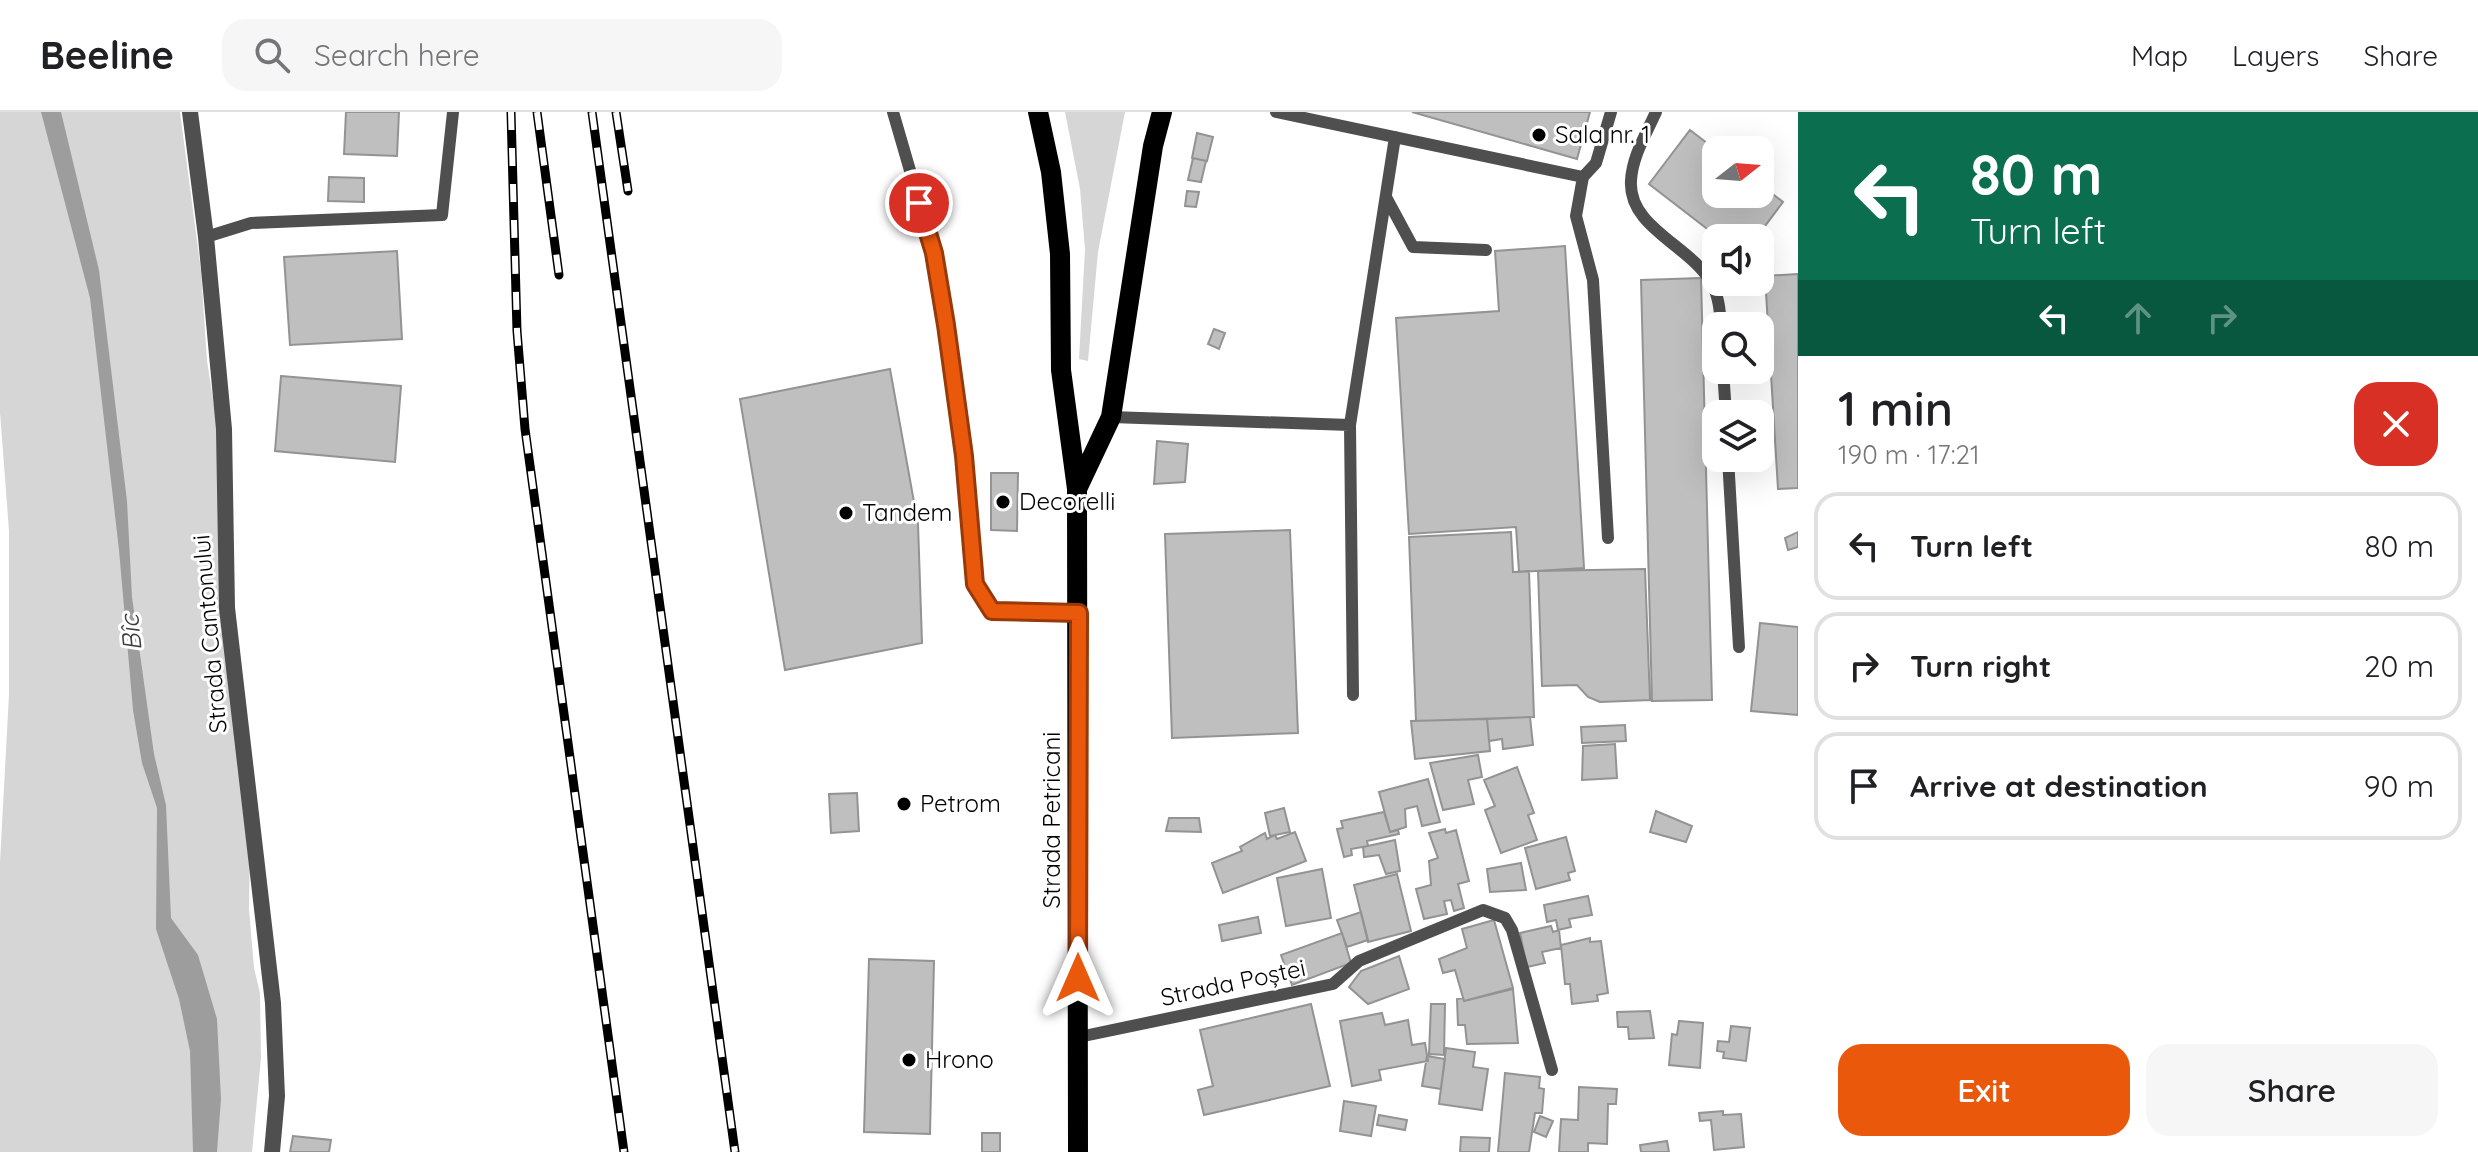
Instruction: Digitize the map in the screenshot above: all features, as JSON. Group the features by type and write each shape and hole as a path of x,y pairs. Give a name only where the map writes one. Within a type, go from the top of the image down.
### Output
{"main road":[{"name":"Strada Petricani","path":"1038,112 1051,172 1057,227 1061,370 1077,489 1078,1152"},
{"name":"Strada Petricani","path":"1077,489 1111,417 1153,146 1162,112"}],"street":[{"name":"Strada Cantonului","path":"190,112 206,237 224,429 227,608 276,1040 272,1152"}],"lane":[{"path":"206,237 251,223 442,215 453,112"},
{"path":"893,112 934,253 964,456 975,584 992,611 1079,613"},
{"path":"1276,112 1583,177"},
{"path":"1608,538 1593,280 1576,216 1583,177 1596,163 1611,112"},
{"path":"1656,112 1636,157 1631,193 1637,211 1693,259 1708,278 1720,312"},
{"path":"1353,695 1350,425 1395,137"},
{"path":"1386,197 1413,247 1486,250"},
{"path":"1111,417 1350,425"},
{"path":"1729,472 1739,647"},
{"name":"Strada Poștei","path":"1079,1037 1333,984 1359,961 1483,910 1505,918 1512,930 1552,1070"}],"shaded area":[{"path":"0,112 180,112 201,271 207,361 220,443 250,839 249,909 254,968 260,993 261,1058 252,1152 0,1152 0,862 9,694 9,531 0,412"},
{"path":"1065,112 1125,112 1098,252 1088,361 1079,359 1085,249 1080,189"}],"water":[{"name":"Bîc","path":"41,112 61,112 99,270 127,501 132,597 154,754 166,805 171,918 198,955 217,1019 221,1099 217,1152 193,1152 190,1051 179,999 156,929 157,808 142,763 133,710 119,550 90,298"}],"building":[{"path":"346,112 399,112 397,156 344,154"},
{"name":"Sala nr. 1","path":"1412,112 1590,112 1577,159"},
{"path":"1690,130 1702,139 1702,208 1774,208 1774,195 1783,202 1766,224 1702,225 1649,184"},
{"path":"1197,133 1213,137 1207,161 1192,158"},
{"path":"1193,158 1206,161 1201,182 1188,180"},
{"path":"329,177 364,178 364,202 328,201"},
{"path":"1187,191 1199,192 1196,207 1185,206"},
{"path":"1565,246 1584,568 1519,572 1516,527 1409,534 1396,318 1499,311 1495,251"},
{"path":"397,251 402,339 290,345 284,257"},
{"path":"1798,274 1798,488 1778,489 1772,384 1774,384 1774,312 1767,312 1766,296 1774,296 1774,275"},
{"path":"1701,278 1704,400 1702,472 1706,472 1712,700 1652,701 1641,280"},
{"path":"1214,329 1225,333 1219,349 1208,344"},
{"path":"890,369 918,524 922,643 785,670 740,399"},
{"path":"281,376 401,386 395,462 275,451"},
{"path":"1157,441 1188,444 1185,482 1154,484"},
{"path":"991,473 1018,473 1017,531 991,530"},
{"path":"1290,530 1298,733 1172,738 1165,534"},
{"path":"1511,532 1513,572 1529,571 1534,717 1416,721 1409,537"},
{"path":"1798,532 1798,547 1788,550 1785,538"},
{"path":"1645,569 1650,700 1600,702 1588,697 1577,685 1542,686 1538,571"},
{"path":"1760,623 1798,627 1798,715 1751,711"},
{"path":"1530,717 1533,745 1503,749 1502,739 1489,741 1487,719"},
{"path":"1487,719 1490,751 1415,759 1411,721"},
{"path":"1625,725 1626,741 1582,743 1581,727"},
{"path":"1615,744 1617,778 1582,780 1583,746"},
{"path":"1478,755 1482,777 1468,780 1474,804 1443,810 1430,763"},
{"path":"1517,767 1534,813 1528,815 1537,840 1501,853 1485,810 1495,806 1484,780"},
{"path":"1428,779 1440,822 1422,826 1417,806 1405,809 1406,827 1390,832 1379,792"},
{"path":"857,793 859,831 831,833 829,794"},
{"path":"1284,808 1290,832 1270,836 1265,813"},
{"path":"1656,811 1692,826 1686,842 1650,832"},
{"path":"1384,812 1390,832 1398,830 1399,834 1367,841 1368,846 1351,849 1352,855 1344,857 1337,829 1343,828 1341,821"},
{"path":"1169,818 1199,818 1201,832 1166,831"},
{"path":"1445,829 1446,833 1456,830 1469,881 1458,884 1464,908 1454,911 1451,900 1444,901 1447,914 1424,919 1416,889 1431,885 1429,861 1438,858 1429,833"},
{"path":"1295,832 1306,861 1223,893 1212,863 1242,851 1240,847 1265,833 1267,839 1275,835 1277,839"},
{"path":"1566,837 1575,871 1568,873 1570,880 1536,889 1525,848"},
{"path":"1395,840 1400,871 1386,874 1379,855 1364,857 1363,847"},
{"path":"1521,863 1526,890 1490,892 1487,869"},
{"path":"1322,869 1331,918 1286,926 1277,878"},
{"path":"1397,874 1411,931 1368,942 1354,885"},
{"path":"1588,896 1592,915 1569,919 1571,927 1558,930 1556,920 1547,922 1544,905"},
{"path":"1361,912 1368,940 1347,947 1337,920"},
{"path":"1258,917 1261,933 1222,941 1219,925"},
{"path":"1494,920 1513,988 1464,1001 1455,970 1443,973 1439,959 1467,948 1462,929"},
{"path":"1551,926 1553,932 1559,930 1561,948 1542,952 1545,963 1527,967 1520,933"},
{"path":"1342,933 1351,963 1292,985 1281,955"},
{"path":"1590,938 1590,942 1601,941 1608,993 1597,995 1598,1001 1572,1004 1570,984 1565,984 1561,945"},
{"path":"1399,956 1409,989 1368,1004 1349,987 1361,971"},
{"path":"869,959 934,961 930,1134 864,1132"},
{"path":"1513,989 1518,1043 1467,1044 1465,1025 1458,1025 1457,999 1463,998 1464,1001"},
{"path":"1311,1004 1330,1086 1204,1115 1198,1090 1213,1086 1200,1030"},
{"path":"1431,1004 1445,1004 1444,1055 1429,1054"},
{"path":"1650,1011 1654,1038 1629,1039 1628,1027 1618,1027 1617,1012"},
{"path":"1382,1013 1385,1025 1408,1020 1412,1045 1425,1043 1428,1061 1379,1070 1381,1080 1352,1086 1340,1021"},
{"path":"1679,1021 1703,1023 1700,1068 1669,1065 1672,1034 1677,1035"},
{"path":"1731,1026 1750,1028 1746,1061 1723,1058 1724,1052 1717,1051 1718,1041 1729,1042"},
{"path":"1446,1048 1475,1052 1473,1067 1488,1069 1482,1110 1439,1104"},
{"path":"1427,1056 1445,1059 1441,1089 1422,1086"},
{"path":"1505,1073 1540,1077 1539,1088 1544,1089 1542,1113 1535,1113 1529,1152 1498,1152"},
{"path":"1579,1087 1617,1089 1616,1104 1608,1104 1607,1144 1588,1143 1588,1152 1559,1152 1561,1119 1578,1120"},
{"path":"1344,1101 1376,1106 1371,1136 1340,1131"},
{"path":"1723,1111 1723,1115 1741,1114 1744,1147 1714,1150 1711,1120 1700,1121 1699,1113"},
{"path":"1379,1115 1407,1120 1405,1130 1377,1125"},
{"path":"1540,1116 1553,1121 1546,1137 1534,1132"},
{"path":"982,1133 1000,1133 1000,1152 982,1152"},
{"path":"293,1136 331,1140 329,1152 290,1152"},
{"path":"1461,1137 1490,1138 1489,1152 1460,1152"},
{"path":"1667,1141 1669,1152 1641,1152 1640,1145"}],"railway":[{"path":"511,112 517,331 525,429 624,1152"},
{"path":"537,112 559,275"},
{"path":"592,112 735,1152"},
{"path":"616,112 628,191"}],"place":[{"name":"Sala nr. 1","path":"1539,135"},
{"name":"Decorelli","path":"1003,502"},
{"name":"Tandem","path":"846,513"},
{"name":"Petrom","path":"904,804"},
{"name":"Hrono","path":"909,1060"}],"route":[{"path":"919,203 934,253 946,325 964,456 975,584 992,611 1079,613 1078,978"}]}
